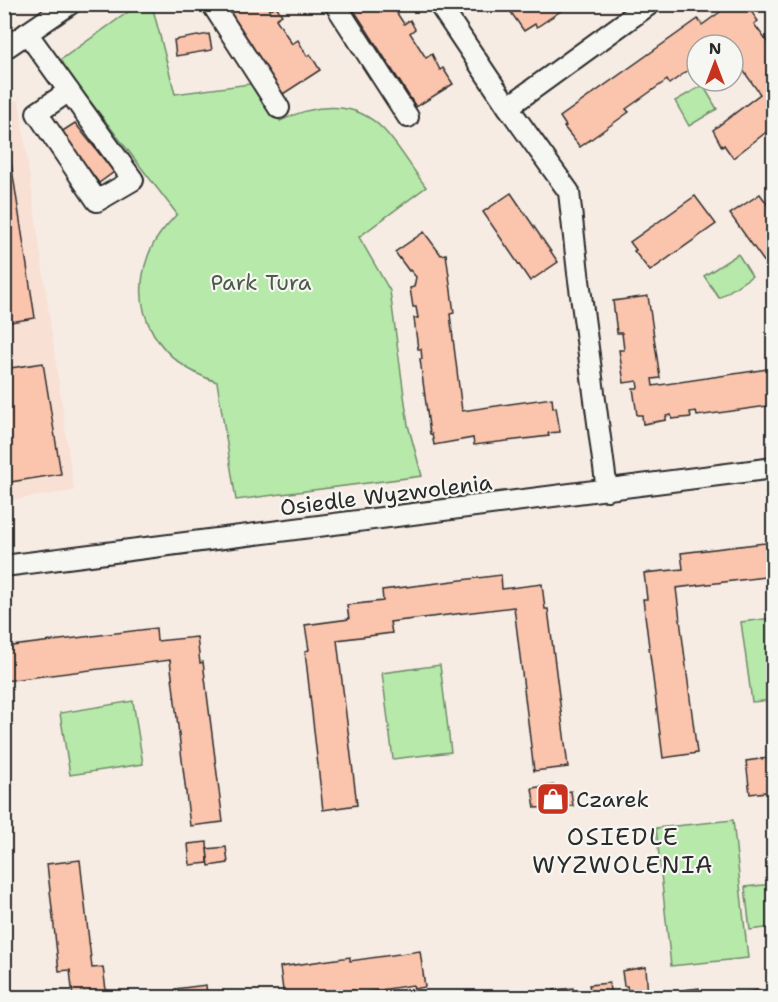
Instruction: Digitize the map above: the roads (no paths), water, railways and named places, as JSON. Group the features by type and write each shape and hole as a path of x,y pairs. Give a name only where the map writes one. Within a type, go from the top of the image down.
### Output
{"street":[{"path":"4,49 70,4"},
{"path":"212,4 279,108"},
{"path":"335,4 408,117"},
{"path":"439,4 508,107 569,192 607,490"},
{"path":"508,107 650,4"},
{"path":"27,33 69,91 133,180 97,201 30,111 69,91"},
{"name":"Osiedle Wyzwolenia","path":"4,566 774,468"}],"place":[{"name":"Czarek","path":"553,799"}],"district":[{"name":"OSIEDLE WYZWOLENIA","path":"623,851"}],"park label":[{"name":"Park Tura","path":"261,282"}]}
